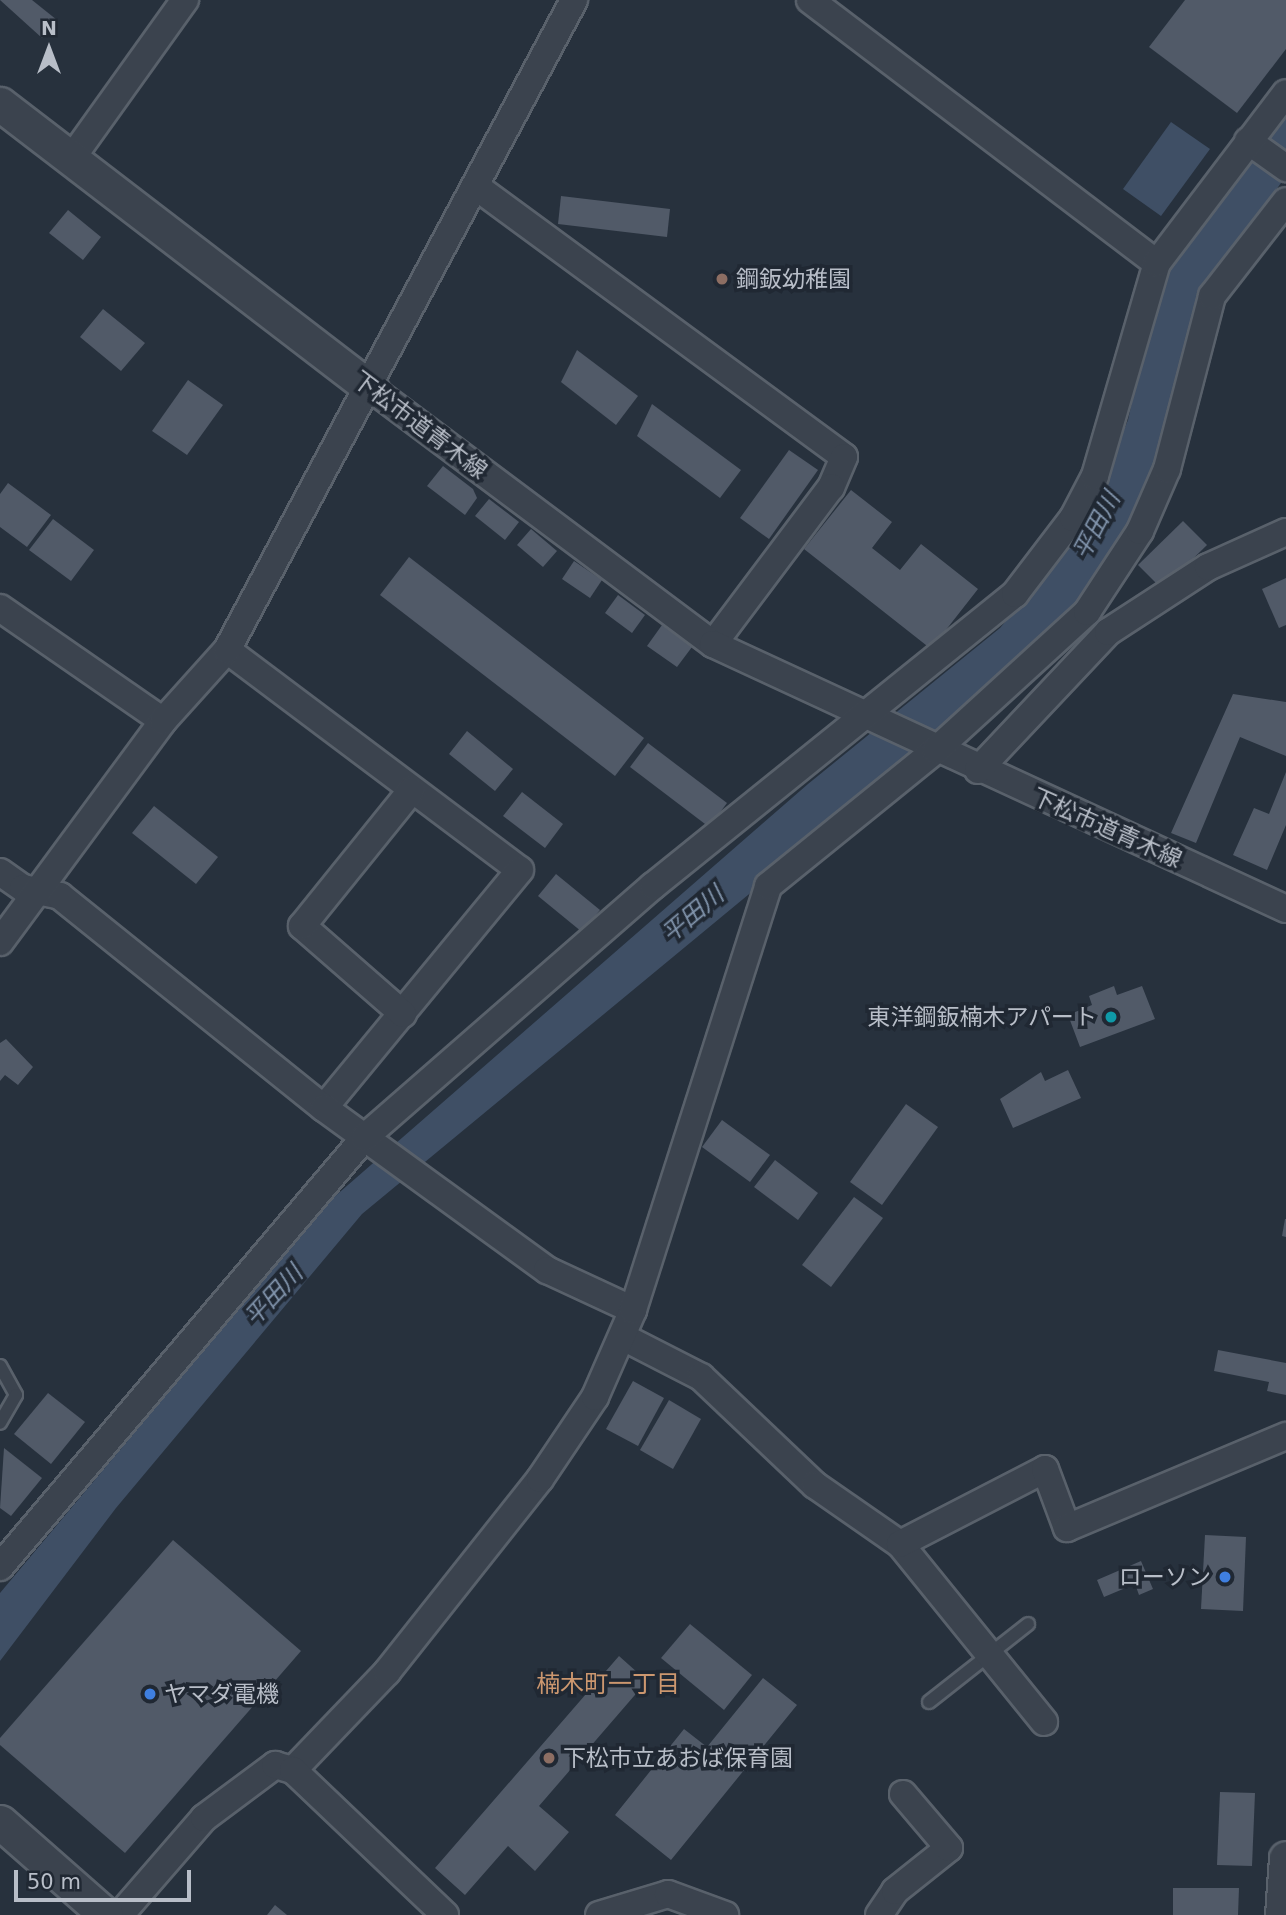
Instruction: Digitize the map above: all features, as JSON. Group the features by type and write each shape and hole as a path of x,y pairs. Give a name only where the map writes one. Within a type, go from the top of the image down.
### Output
{"street":[{"path":"71,159 185,0"},
{"path":"0,942 41,893 163,721 227,650 372,389 574,0"},
{"path":"810,0 1157,263"},
{"path":"0,1567 369,1140 864,717 973,634 1015,594 1073,518 1094,476 1157,263 1252,144 1286,93"},
{"name":"下松市道青木線","path":"0,104 372,389 713,644 978,770 1286,909"},
{"path":"1252,144 1286,168"},
{"path":"478,188 844,457 831,487 713,644"},
{"path":"293,1770 387,1672 540,1479 595,1397 633,1310 768,886 932,748 1087,612 1140,531 1167,469 1212,296 1286,201"},
{"path":"978,770 1108,632 1208,567 1286,534"},
{"path":"0,608 163,721"},
{"path":"227,650 411,791 520,870 324,1108"},
{"path":"403,1014 302,926 411,791"},
{"path":"0,872 41,893 60,896 324,1108 547,1270 633,1310"},
{"path":"623,1337 701,1377 815,1485 900,1544 1044,1722"},
{"path":"900,1544 1045,1469 1067,1528 1286,1436"},
{"path":"120,1915 204,1818 275,1765 293,1770 445,1915"},
{"path":"879,1915 895,1891 949,1847 903,1794"},
{"path":"0,1822 106,1915"},
{"path":"1282,1915 1286,1858"},
{"path":"599,1915 668,1894 725,1915"}],"lane":[{"path":"0,1366 16,1395 0,1423"},
{"path":"929,1702 1028,1624"}],"water":[{"name":"平田川","path":"1286,115 1286,176 1203,291 1158,456 1132,522 1077,609 1024,667 362,1214 116,1508 0,1661 0,1593 325,1205 808,784 1000,628 1037,584 1096,497 1128,420 1153,308 1172,261"},
{"path":"1171,122 1210,149 1161,216 1123,189"}],"building":[{"path":"0,0 32,0 57,20 42,38"},
{"path":"1185,0 1286,0 1286,49 1237,113 1149,47"},
{"path":"561,196 670,209 667,237 558,224"},
{"path":"68,210 101,237 83,260 49,233"},
{"path":"103,309 145,343 121,371 80,337"},
{"path":"577,350 638,396 616,425 561,382"},
{"path":"188,380 223,405 187,455 152,431"},
{"path":"652,404 741,470 720,498 637,436"},
{"path":"789,450 818,470 769,539 740,518"},
{"path":"443,466 473,489 477,498 465,515 427,486"},
{"path":"8,483 51,515 27,547 0,527 0,494"},
{"path":"851,490 892,522 872,548 900,570 921,544 978,589 931,649 804,549"},
{"path":"489,499 519,522 505,540 475,516"},
{"path":"53,519 94,550 71,581 29,550"},
{"path":"1183,521 1207,545 1162,589 1138,565"},
{"path":"531,529 557,551 543,567 517,545"},
{"path":"409,557 644,738 615,776 380,595"},
{"path":"574,561 602,580 590,598 562,579"},
{"path":"1286,578 1286,625 1279,628 1262,589"},
{"path":"618,595 645,615 632,633 605,613"},
{"path":"662,625 692,647 677,667 647,646"},
{"path":"1233,694 1286,702 1286,756 1240,737 1196,843 1171,833"},
{"path":"467,731 513,769 495,791 449,754"},
{"path":"648,743 727,803 709,827 630,767"},
{"path":"1286,772 1286,825 1267,870 1233,855 1254,808 1269,814"},
{"path":"522,792 563,824 545,848 503,816"},
{"path":"154,806 218,857 196,884 132,833"},
{"path":"556,874 600,910 582,932 538,896"},
{"name":"東洋鋼鈑楠木アパート","path":"1114,986 1117,995 1142,986 1155,1019 1080,1047 1068,1015 1092,1005 1089,996"},
{"path":"6,1039 33,1067 18,1085 5,1075 0,1081 0,1043"},
{"path":"1068,1070 1081,1098 1013,1128 1000,1099 1041,1072 1045,1081"},
{"path":"906,1104 938,1127 882,1205 850,1182"},
{"path":"722,1120 770,1155 750,1182 702,1147"},
{"path":"775,1160 818,1193 798,1220 754,1187"},
{"path":"854,1197 883,1218 831,1287 802,1265"},
{"path":"1286,1219 1286,1237 1282,1236"},
{"path":"1218,1350 1286,1363 1286,1395 1267,1391 1269,1382 1214,1371"},
{"path":"633,1381 664,1398 638,1446 606,1429"},
{"path":"48,1393 85,1422 51,1464 14,1434"},
{"path":"669,1400 701,1419 673,1469 640,1450"},
{"path":"4,1448 42,1478 11,1516 0,1508"},
{"path":"1205,1535 1246,1537 1243,1611 1201,1609"},
{"name":"ヤマダ電機","path":"173,1540 301,1651 125,1853 0,1745 0,1738"},
{"path":"1141,1561 1153,1589 1139,1595 1135,1584 1104,1597 1097,1580"},
{"path":"690,1624 752,1675 724,1710 661,1658"},
{"path":"619,1656 647,1681 539,1806 569,1832 535,1871 508,1846 465,1895 435,1868"},
{"path":"763,1678 797,1705 671,1860 615,1815 684,1729 707,1747"},
{"path":"1220,1792 1255,1793 1252,1866 1217,1865"},
{"path":"1173,1888 1239,1888 1238,1915 1173,1915"},
{"path":"275,1905 287,1915 267,1915"}],"place":[{"name":"鋼鈑幼稚園","path":"722,279"},
{"name":"東洋鋼鈑楠木アパート","path":"1111,1017"},
{"name":"ローソン","path":"1225,1577"},
{"name":"ヤマダ電機","path":"150,1694"},
{"name":"下松市立あおば保育園","path":"549,1758"}],"district":[{"name":"楠木町一丁目","path":"608,1685"}]}
